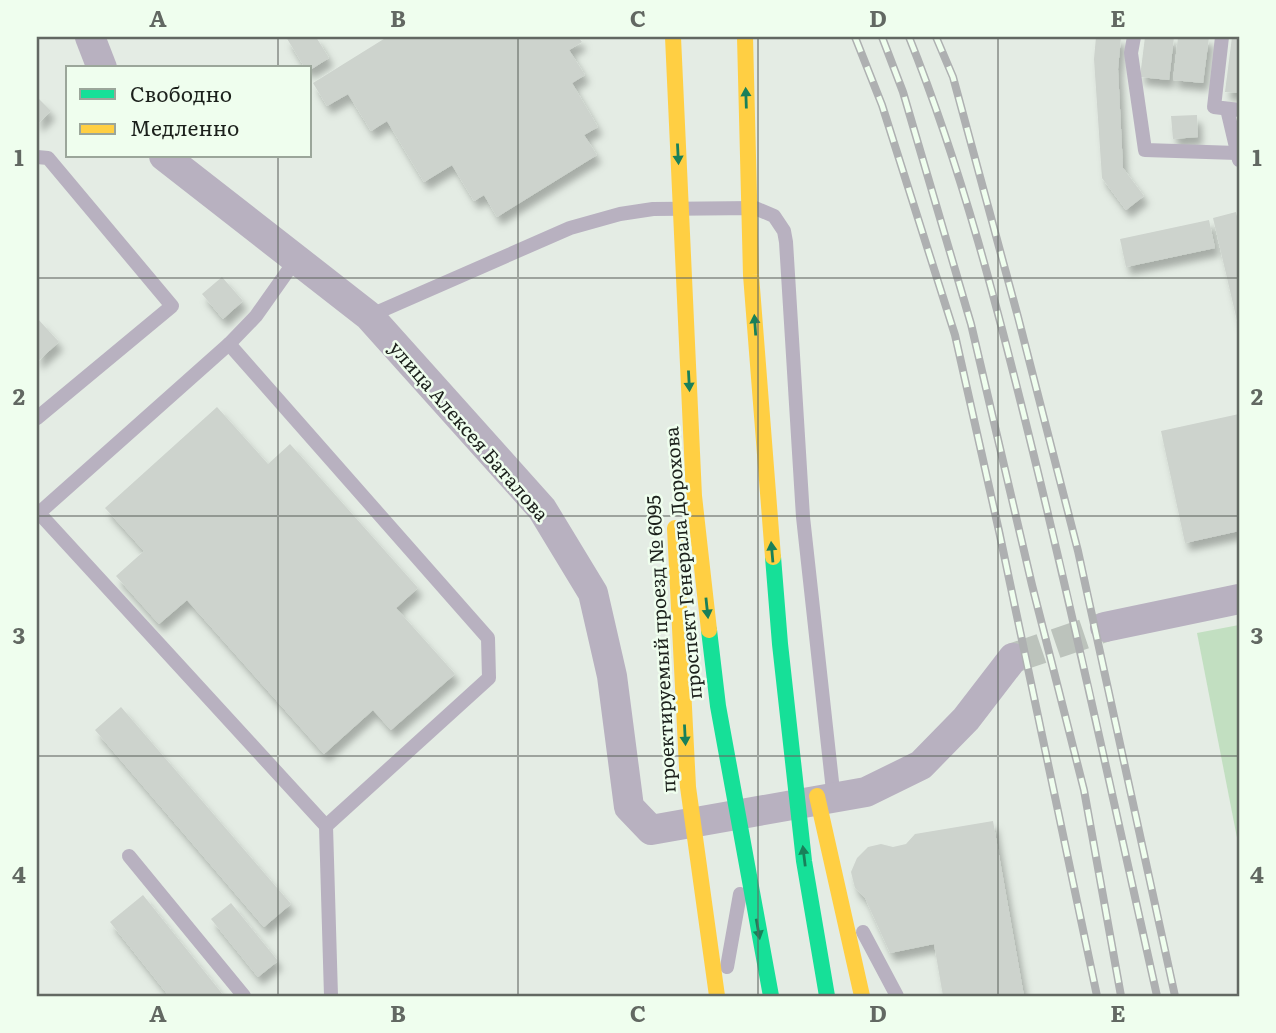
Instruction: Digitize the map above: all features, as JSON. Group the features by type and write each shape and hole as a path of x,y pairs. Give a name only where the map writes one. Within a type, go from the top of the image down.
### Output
{"main road":[{"path":"663,172 672,37"},
{"name":"проспект Генерала Дорохова","path":"672,37 694,496 718,706 771,996"},
{"path":"744,37 751,275 780,644 804,860 827,996"},
{"path":"664,199 664,226"},
{"name":"проектируемый проезд № 6095","path":"674,512 688,787 719,996"},
{"path":"780,644 826,795 862,996"}],"street":[{"path":"90,37 101,66"},
{"name":"улица Алексея Баталова","path":"167,158 369,316 542,509 593,593 612,676 629,807 651,830 754,812 826,795 866,792 921,765 966,719 1013,658"},
{"path":"1105,627 1239,599"}],"lane":[{"path":"1134,37 1131,53 1145,150 1238,157 1233,109 1214,107 1222,37"},
{"path":"37,157 48,158 172,306 37,418"},
{"path":"369,316 570,228 620,214 653,209 747,207 774,216 784,231 786,242 803,517 826,795 853,907 897,996"},
{"path":"297,258 256,316 229,344 38,512 326,826 331,996"},
{"path":"229,344 488,638 489,678 326,826"},
{"path":"719,996 754,812"},
{"path":"129,856 244,996"}],"green space":[{"path":"1239,625 1239,848 1197,633"}],"building":[{"path":"286,37 316,37 329,58 312,69 312,66 304,66"},
{"path":"387,37 578,37 582,42 569,50 585,75 572,83 598,127 584,135 597,155 497,217 484,195 474,201 452,165 424,182 387,121 371,131 348,94 327,106 313,83"},
{"path":"1096,37 1121,37 1118,69 1123,168 1144,196 1126,210 1102,178 1094,59"},
{"path":"1145,37 1174,37 1169,80 1140,77"},
{"path":"1178,37 1209,37 1203,83 1173,80"},
{"path":"1232,37 1239,37 1239,93 1225,92"},
{"path":"37,97 51,111 37,125"},
{"path":"1197,115 1198,137 1173,139 1171,116"},
{"path":"1236,212 1239,225 1238,325 1213,218"},
{"path":"1209,220 1215,248 1126,267 1120,239"},
{"path":"222,277 243,301 223,319 202,294"},
{"path":"37,318 59,342 37,362"},
{"path":"217,407 268,464 290,444 418,588 396,608 455,674 391,730 373,710 324,754 187,600 159,624 116,576 144,551 105,508"},
{"path":"1239,414 1239,531 1185,543 1161,431"},
{"path":"121,707 291,904 264,927 95,730"},
{"path":"993,821 1024,996 943,996 934,944 890,953 865,898 855,888 851,872 857,858 868,847 881,844 893,847 906,844 915,834"},
{"path":"143,895 224,996 169,996 110,922"},
{"path":"231,903 278,961 258,977 211,919"}],"tunnel":[{"path":"1013,658 1105,627"}],"railway":[{"path":"855,37 882,105 955,335 1097,996"},
{"path":"882,37 903,92 971,324 1032,585 1084,790 1121,996"},
{"path":"909,37 946,137 1006,344 1065,585 1157,996"},
{"path":"936,37 953,77 1078,551 1175,996"}],"traffic: fast":[{"path":"773,557 804,861 827,996"},
{"path":"709,630 718,706 771,996"}],"traffic: slow":[{"path":"673,37 694,496 709,630"},
{"path":"745,37 751,275 773,557"},
{"path":"675,528 688,787 717,996"},
{"path":"817,796 862,996"}]}
